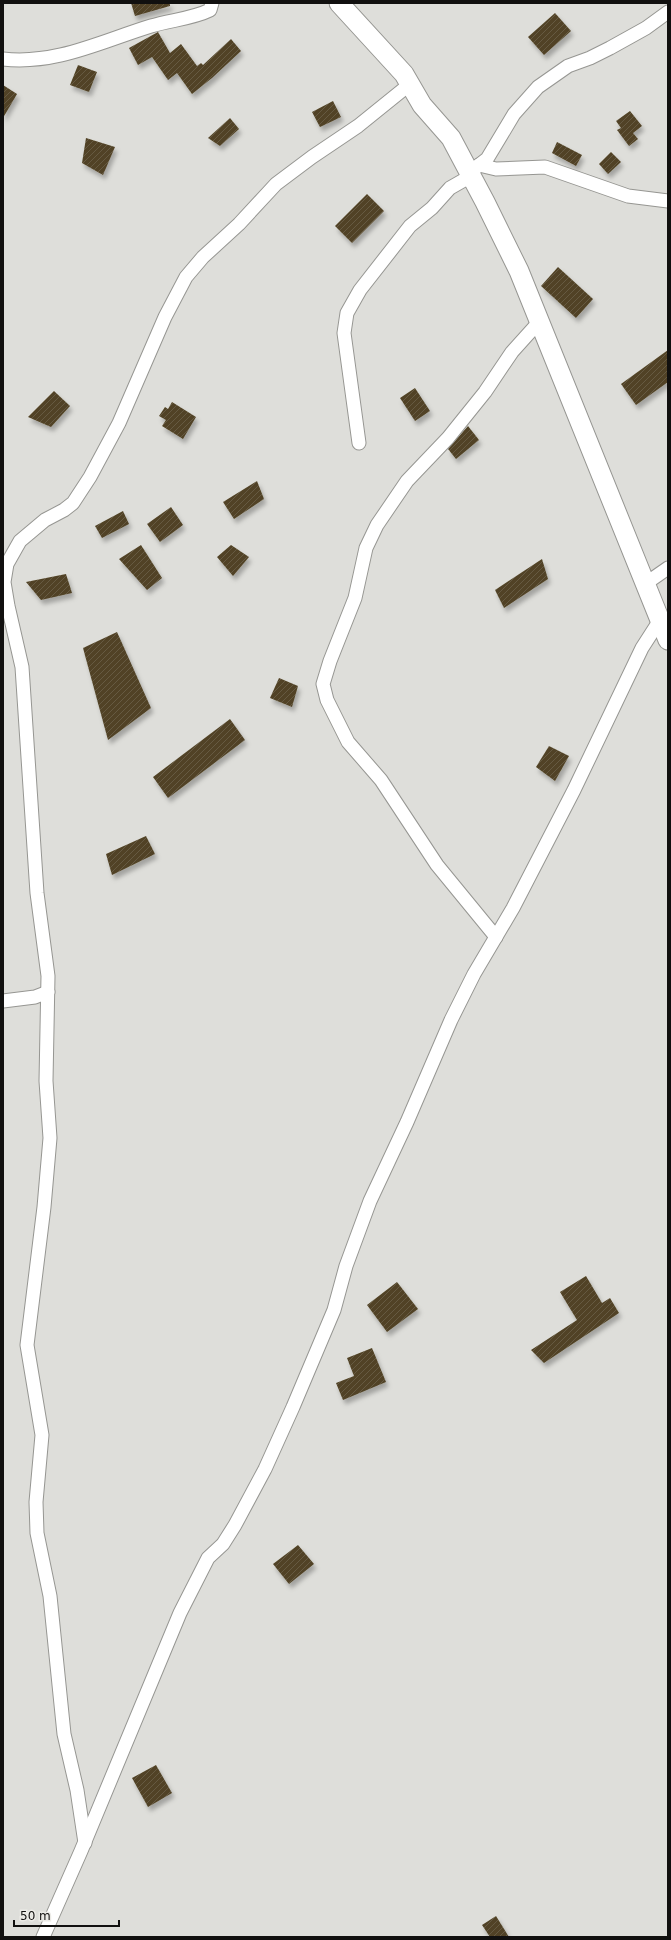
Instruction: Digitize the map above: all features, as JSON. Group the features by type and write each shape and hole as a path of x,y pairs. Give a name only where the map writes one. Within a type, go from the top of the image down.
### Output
{"street":[{"path":"3,59 21,61 49,58 79,51 152,26 201,14 210,10 212,3"},
{"path":"339,3 404,74 422,105 450,138 473,171 519,271 668,640"},
{"path":"359,442 344,333 347,313 360,290 410,226 432,208 450,188 487,159 514,114 538,87 568,66 590,58 610,48 646,28 668,12"},
{"path":"85,1842 77,1790 64,1734 50,1596 37,1533 36,1502 42,1435 27,1345 44,1206 50,1138 46,1081 48,976 37,893 22,667 8,606 4,580 7,564 20,541 45,520 64,510 73,503 90,477 119,423 165,317 186,277 203,256 239,224 276,184 312,157 358,126 410,84"},
{"path":"473,171 545,167 628,196 668,201"},
{"path":"496,937 437,865 381,780 348,742 326,700 323,684 330,660 355,598 366,548 378,525 407,481 448,438 485,392 512,352 539,322"},
{"path":"645,584 668,568"},
{"path":"43,1937 85,1842 180,1613 208,1558 223,1544 265,1469 334,1310 346,1266 370,1201 408,1122 451,1020 474,974 513,908 574,790 642,648 660,620"},
{"path":"3,1001 35,997 48,992"}],"building":[{"path":"131,3 170,3 170,6 135,16"},
{"path":"555,13 571,31 544,55 528,37"},
{"path":"158,32 170,53 181,44 197,66 201,63 203,65 231,39 241,51 192,94 177,73 168,80 152,57 138,65 129,48"},
{"path":"78,65 97,72 89,92 70,85"},
{"path":"3,85 17,94 3,118"},
{"path":"333,101 341,117 320,127 312,112"},
{"path":"630,111 642,126 633,133 638,139 629,146 617,130 621,128 616,121"},
{"path":"230,118 239,129 220,146 208,138"},
{"path":"86,138 115,147 103,175 82,163"},
{"path":"557,142 582,155 576,166 552,153"},
{"path":"611,152 621,162 608,174 599,164"},
{"path":"367,194 384,211 352,243 335,226"},
{"path":"558,267 593,299 576,318 541,286"},
{"path":"668,350 668,382 636,405 621,384"},
{"path":"415,388 430,411 415,421 400,398"},
{"path":"54,391 70,406 51,427 28,417"},
{"path":"172,402 196,417 183,439 162,426 166,420 159,416 165,407 168,409"},
{"path":"468,426 479,440 456,459 448,449"},
{"path":"257,481 264,499 234,519 223,502"},
{"path":"171,507 183,525 160,542 147,524"},
{"path":"123,511 129,524 102,538 95,526"},
{"path":"141,545 162,578 147,590 119,559"},
{"path":"231,545 249,557 233,576 217,557"},
{"path":"542,559 548,579 504,608 495,590"},
{"path":"66,574 72,593 41,600 26,582"},
{"path":"117,632 151,708 108,740 83,648"},
{"path":"279,678 298,686 292,707 270,698"},
{"path":"230,719 245,740 168,798 153,777"},
{"path":"549,746 569,756 555,781 536,767"},
{"path":"146,836 155,854 112,875 106,854"},
{"path":"586,1276 602,1303 610,1298 619,1313 544,1363 531,1350 577,1320 560,1292"},
{"path":"397,1282 418,1309 387,1332 367,1305"},
{"path":"372,1348 386,1382 343,1400 336,1383 354,1376 347,1358"},
{"path":"298,1545 314,1564 289,1584 273,1564"},
{"path":"156,1765 172,1793 148,1807 132,1778"},
{"path":"496,1916 509,1937 490,1937 482,1925"}]}
